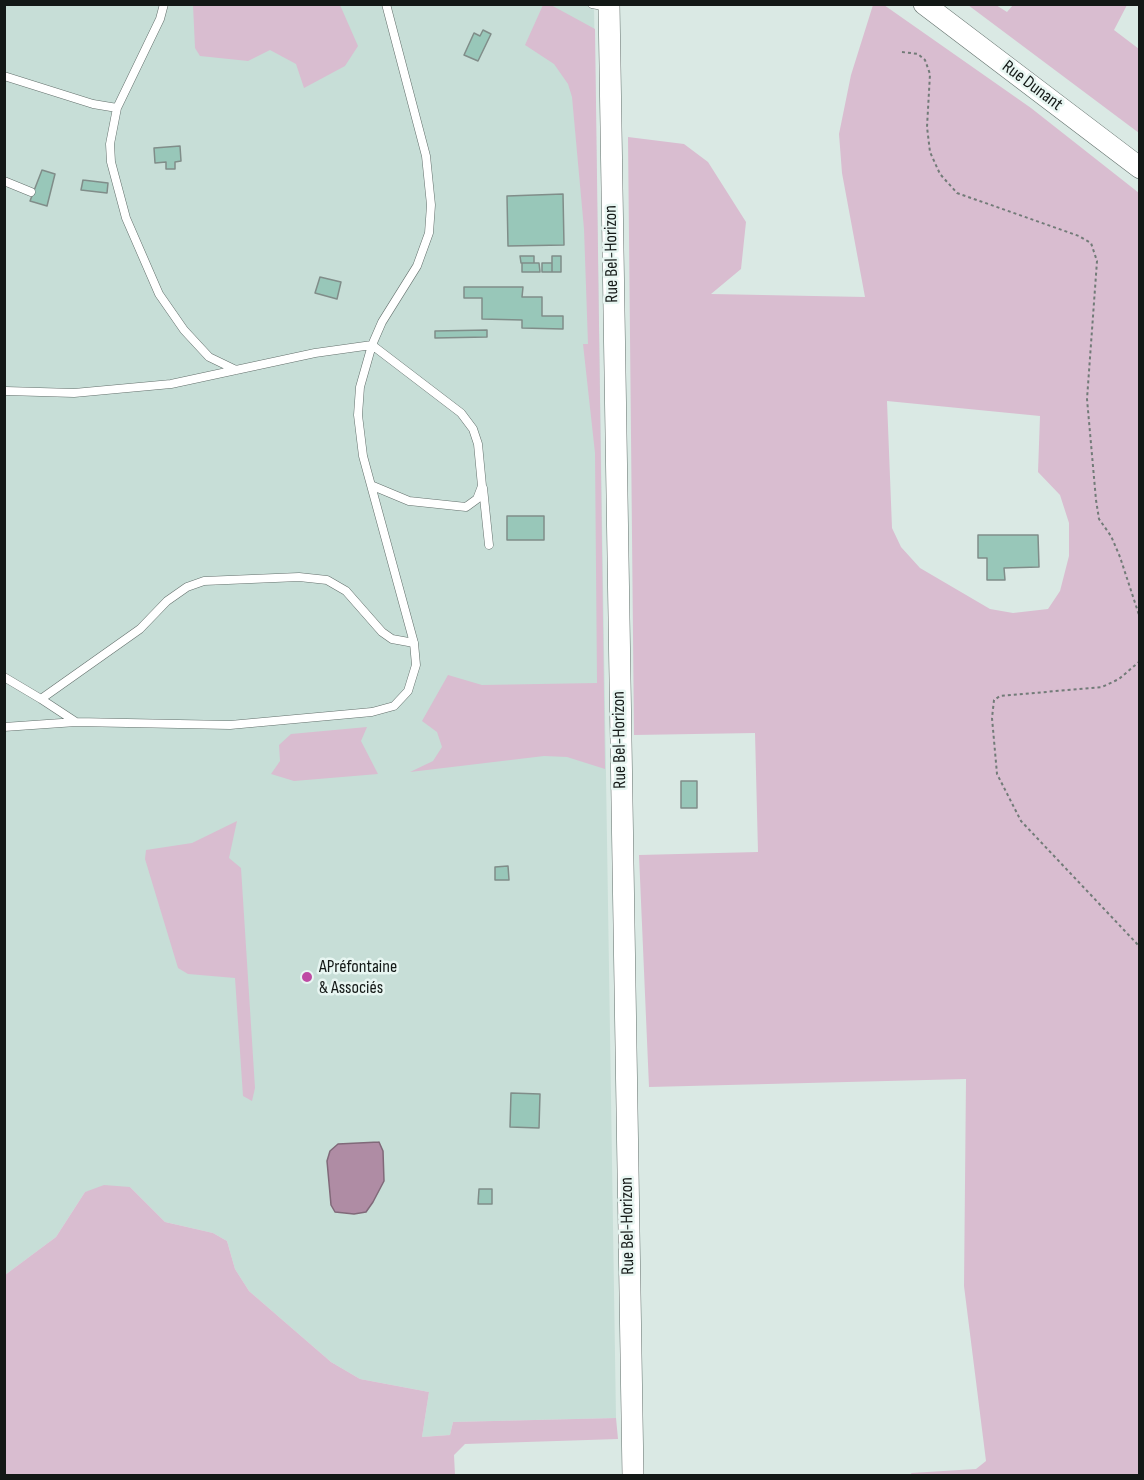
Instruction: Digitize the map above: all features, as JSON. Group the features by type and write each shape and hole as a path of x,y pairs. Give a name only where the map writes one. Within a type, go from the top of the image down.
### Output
{"street":[{"name":"Rue Dunant","path":"924,4 1140,168"},
{"name":"Rue Bel-Horizon","path":"603,6 633,1476"}],"lane":[{"path":"164,4 160,19 117,108 110,144 111,162 126,218 146,269 159,294 184,330 209,357 236,370"},
{"path":"4,727 76,722 230,725 372,712 394,706 408,691 416,664 414,643 363,456 358,415 360,387 372,345 382,321 417,266 429,233 431,205 426,156 386,4"},
{"path":"4,76 93,104 117,108"},
{"path":"4,182 31,192"},
{"path":"6,391 74,393 171,384 372,345 461,412 473,429 478,444 489,545"},
{"path":"373,486 409,501 466,507 477,499 483,486"},
{"path":"41,699 140,629 167,601 187,587 204,581 299,577 327,580 346,591 382,632 392,639 414,643"},
{"path":"4,677 76,722"}],"path":[{"path":"902,52 918,54 925,60 930,74 927,127 930,152 940,174 957,193 1079,236 1091,243 1097,261 1087,399 1095,500 1099,519 1120,557 1140,618"},
{"path":"1140,661 1119,679 1102,687 1000,696 994,700 992,718 992,746 997,774 1021,821 1140,947"}],"shaded area":[{"path":"5,5 594,5 616,1418 453,1422 450,1435 422,1437 429,1392 360,1379 331,1362 249,1291 235,1269 227,1241 213,1233 165,1222 130,1187 85,1192 56,1237 5,1275"},
{"path":"193,5 340,5 358,46 345,66 304,88 296,64 270,50 248,61 200,56 195,48"},
{"path":"543,5 551,5 595,29 605,769 567,757 544,756 410,772 433,761 442,747 437,732 422,721 448,675 482,685 597,683 595,453 583,344 588,344 584,229 572,97 568,84 554,64 525,45"},
{"path":"873,5 884,5 1031,108 1139,193 1139,1475 912,1475 911,1473 976,1469 986,1461 964,1286 966,1079 649,1087 639,855 758,852 755,733 634,735 628,137 684,144 708,162 746,222 741,269 711,294 865,297 842,173 839,134 851,75","holes":["887,401 1040,416 1038,472 1060,495 1069,523 1069,556 1060,591 1048,609 1013,613 990,609 920,568 901,547 892,528"]},
{"path":"968,5 996,5 1007,12 1013,5 1127,5 1114,30 1139,49 1139,133"},
{"path":"367,727 361,741 378,774 294,781 271,774 280,761 279,745 291,734"},
{"path":"237,821 229,858 241,868 255,1088 252,1101 243,1096 235,978 188,974 178,968 145,859 146,850 192,843"},
{"path":"379,1142 383,1151 384,1181 373,1202 366,1212 354,1214 335,1212 331,1205 327,1161 330,1151 338,1144"},
{"path":"104,1185 130,1187 165,1222 213,1233 227,1241 235,1269 249,1291 331,1362 360,1379 429,1392 422,1437 450,1435 453,1422 616,1418 618,1439 465,1444 454,1455 455,1475 5,1475 5,1275 56,1237 85,1192"}],"building":[{"path":"483,30 491,34 478,61 464,55 474,33 480,36"},
{"path":"180,146 181,161 175,162 175,169 166,169 166,162 155,163 154,148"},
{"path":"42,170 55,174 47,206 30,201"},
{"path":"83,180 108,183 107,193 81,190"},
{"path":"563,194 564,245 508,246 507,196"},
{"path":"520,256 534,256 534,263 521,263"},
{"path":"552,256 561,256 561,272 552,272"},
{"path":"522,263 539,263 540,272 522,272"},
{"path":"542,263 552,263 552,272 542,272"},
{"path":"320,277 341,282 337,299 315,293"},
{"path":"464,287 523,287 522,297 542,297 542,316 563,316 563,329 522,328 522,320 482,319 482,298 464,298"},
{"path":"487,330 487,337 435,338 435,331"},
{"path":"507,516 544,516 544,540 507,540"},
{"path":"978,535 1038,535 1039,567 1004,568 1005,580 987,580 987,558 978,558"},
{"path":"681,781 697,781 697,808 681,808"},
{"path":"508,866 509,880 495,880 495,867"},
{"path":"511,1093 540,1094 539,1128 510,1127"},
{"path":"479,1189 492,1189 492,1204 478,1204"}],"place":[{"name":"APréfontaine & Associés","path":"307,977"}]}
